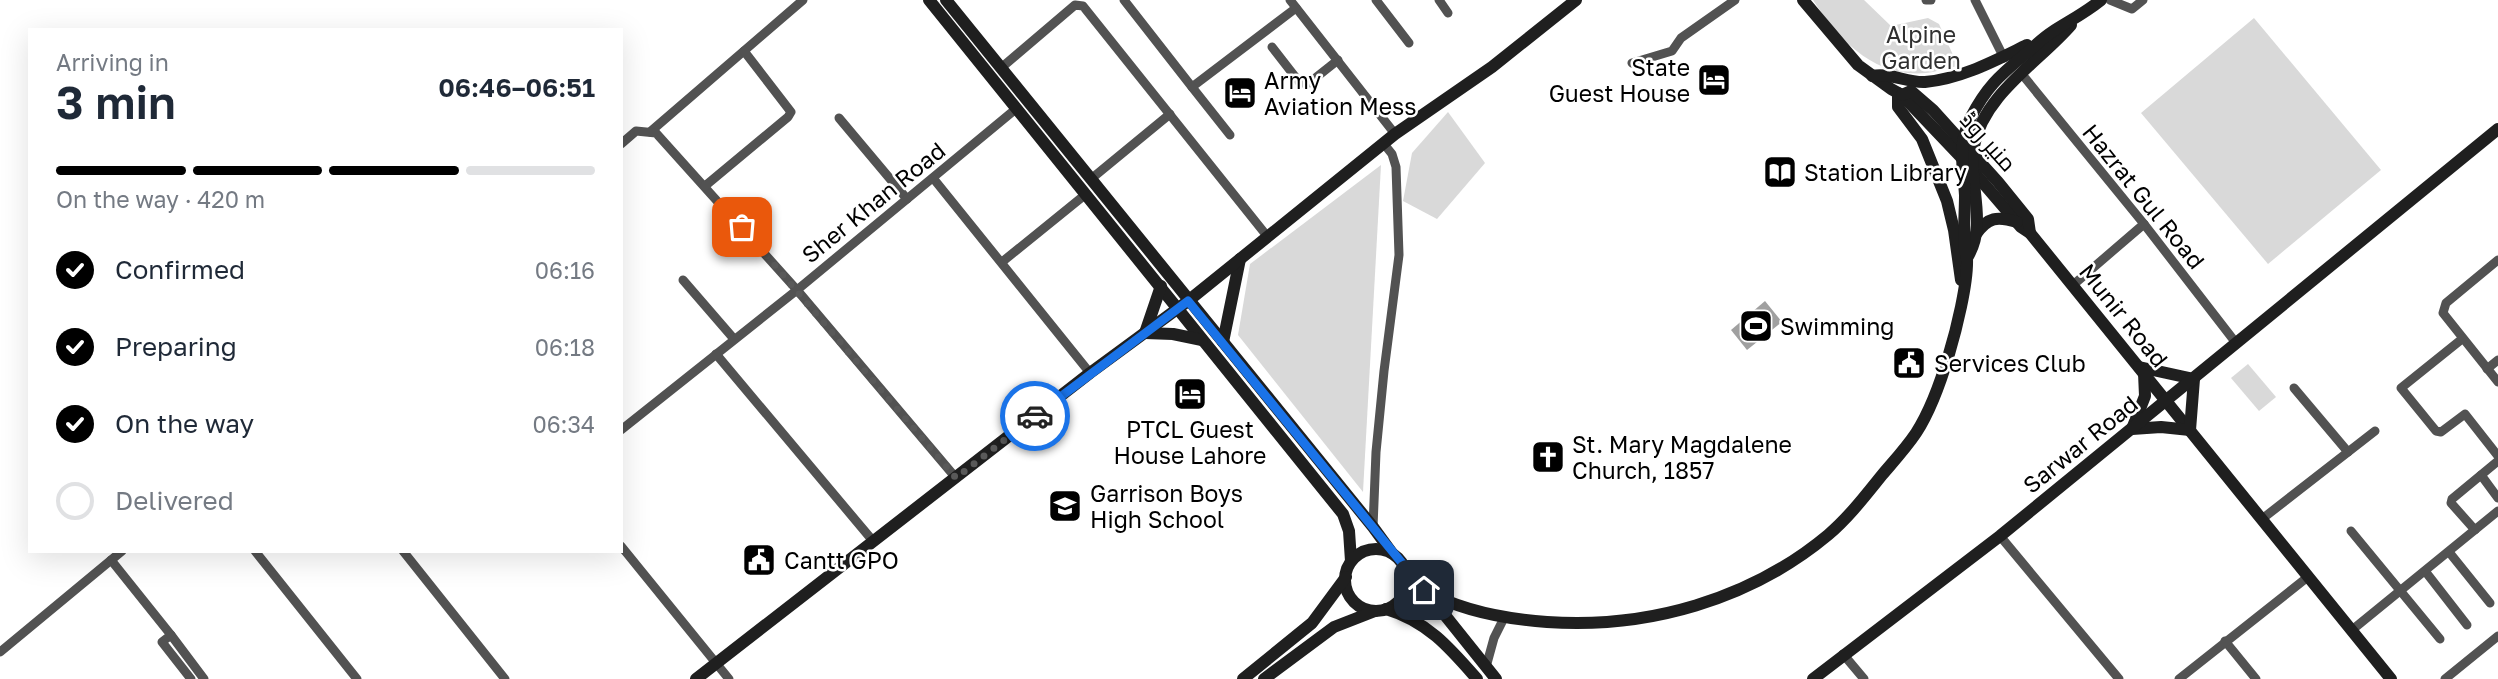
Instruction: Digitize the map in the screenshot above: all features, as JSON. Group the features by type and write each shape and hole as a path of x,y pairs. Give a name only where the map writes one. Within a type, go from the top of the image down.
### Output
{"street":[{"path":"650,132 803,0"},
{"path":"929,0 1017,108 1037,122 1091,179 1183,305 1202,341 1343,514 1349,531 1351,561 1346,587 1357,604 1409,617 1433,632 1477,679"},
{"path":"946,0 1001,68 1086,194 1161,286 1223,342 1496,679"},
{"path":"1124,0 1230,135"},
{"path":"1376,0 1409,43"},
{"path":"1439,0 1448,13"},
{"path":"707,673 1090,373 1183,305 1395,134 1492,67 1576,0"},
{"path":"1632,63 1672,51 1681,38 1735,0"},
{"name":"Munir Road","path":"1803,0 1845,53 1871,76 1900,94 1967,155 1973,170 2073,285 2391,679"},
{"path":"1975,0 2004,58"},
{"path":"1871,76 1880,74 1924,82 1961,74 2039,41 2101,0"},
{"path":"2110,0 2132,9 2143,0"},
{"path":"1192,87 1293,4 1395,134"},
{"path":"1001,68 1075,5 1083,6 1267,236"},
{"path":"1967,155 1998,98 2076,19"},
{"path":"1424,590 1452,605 1505,616 1574,624 1645,618 1684,610 1720,598 1793,561 1828,535 1857,507 1916,433 1938,390 1950,352 1967,258 1967,155 1962,142 1971,116 1994,80 2039,41"},
{"path":"1272,47 1300,83 1304,84 1338,60"},
{"path":"705,186 791,112 744,51"},
{"name":"Hazrat Gul Road","path":"2021,74 2236,343"},
{"name":"منیر روڈ","path":"1900,94 1911,91 1922,99 1962,142"},
{"path":"1900,94 1898,107 1922,139 1947,201 1963,290"},
{"name":"Sher Khan Road","path":"623,428 797,290 1017,108"},
{"path":"1091,179 1170,114"},
{"path":"839,118 907,199"},
{"name":"Sarwar Road","path":"1813,679 2000,536 2498,129"},
{"path":"623,142 636,131 656,133 797,290 956,478"},
{"path":"1373,527 1380,412 1399,255 1396,167 1392,154 1384,144"},
{"name":"منیر روڈ","path":"1967,155 2028,219 2030,233"},
{"path":"1967,258 1973,248 1976,234 1976,188 1973,170"},
{"path":"933,178 1090,373"},
{"path":"1002,262 1086,194"},
{"path":"1976,234 1990,219 2017,222"},
{"path":"2073,285 2144,225"},
{"path":"1223,342 1240,259"},
{"path":"2498,260 2443,307 2445,317 2498,382"},
{"path":"683,280 734,339"},
{"path":"1145,333 1161,286"},
{"path":"1145,333 1173,334 1202,341"},
{"path":"2462,339 2401,388 2436,431 2441,432 2465,414 2498,458 2453,496 2451,503 2475,530"},
{"path":"716,354 873,541"},
{"path":"2487,369 2498,360"},
{"path":"2141,370 2194,379 2190,430 2161,427 2132,429 2145,396 2141,370"},
{"path":"2294,388 2348,452"},
{"path":"2262,519 2375,431"},
{"path":"2481,475 2498,498"},
{"path":"2352,630 2498,511"},
{"path":"2351,531 2440,639"},
{"path":"2000,536 2119,679"},
{"path":"623,549 707,673 729,679"},
{"path":"1351,561 1370,549 1392,553"},
{"path":"2449,552 2490,603"},
{"path":"0,652 120,553"},
{"path":"257,553 357,679"},
{"path":"405,553 505,679"},
{"path":"111,560 204,679"},
{"path":"1264,679 1334,627 1396,604 1404,594 1406,571"},
{"path":"2425,571 2467,625"},
{"path":"2179,679 2309,576"},
{"path":"1243,679 1312,623 1346,577"},
{"path":"1486,667 1494,638 1505,616"},
{"path":"171,635 162,642 191,679"},
{"path":"2445,679 2498,636"},
{"path":"2225,641 2256,679"},
{"path":"1843,654 1864,679"}],"green space":[{"name":"Alpine Garden","path":"1813,0 1864,0 1891,26 1928,18 1939,24 1958,66 1930,72 1907,73 1874,63 1846,42"},
{"path":"2254,18 2381,170 2268,264 2141,113"},
{"path":"1448,112 1485,163 1437,219 1403,201 1412,153"},
{"path":"1381,165 1363,492 1238,335 1250,264"},
{"path":"2248,364 2276,397 2259,411 2231,378"}],"shaded area":[{"name":"Swimming","path":"1765,301 1782,322 1747,350 1731,330"}],"way so far":[{"path":"742,227 956,478 1035,416"}],"place":[{"name":"State Guest House","path":"1714,80"},
{"name":"Army Aviation Mess","path":"1240,93"},
{"name":"Station Library","path":"1780,172"},
{"name":"Swimming","path":"1756,326"},
{"name":"Services Club","path":"1909,363"},
{"name":"PTCL Guest House Lahore","path":"1190,394"},
{"name":"St. Mary Magdalene Church, 1857","path":"1548,457"},
{"name":"Garrison Boys High School","path":"1065,506"},
{"name":"Cantt GPO","path":"759,560"}],"route":[{"path":"1035,416 1188,301 1424,590"}]}
